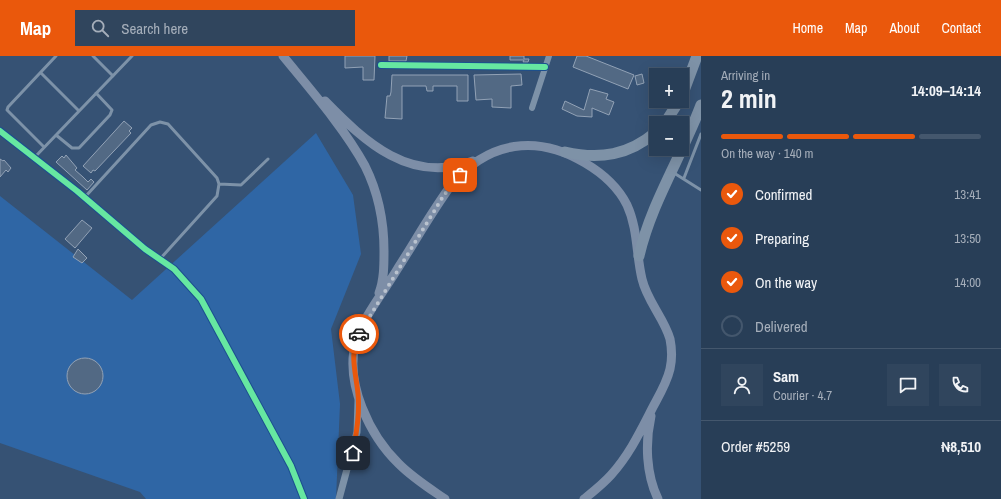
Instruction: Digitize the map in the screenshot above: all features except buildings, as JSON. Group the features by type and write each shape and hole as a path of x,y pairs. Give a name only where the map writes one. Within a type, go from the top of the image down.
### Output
{"highway":[{"path":"689,76 696,56"},
{"path":"639,256 646,227 701,105"},
{"path":"565,152 594,157 613,154 632,149 649,138"}],"main road":[{"path":"283,56 300,76 349,142 365,166 375,191 382,217 384,258 380,291 372,310"},
{"path":"300,76 357,134 387,154 401,160 423,168 443,169 465,164 507,147 535,145 565,152 603,176 621,195 635,227 642,279 646,291 666,328 672,350 670,369 633,446 611,475 584,499"},
{"path":"445,499 409,473 392,456 369,422 358,395 354,377 354,350 356,339 372,310 444,195 460,175 481,158"},
{"path":"654,404 647,449 650,474 658,499"}],"street":[{"path":"532,108 549,56"},
{"path":"381,66 545,68"},
{"path":"0,131 85,197 145,249 174,269 209,310 291,466 304,499"},
{"path":"339,499 357,432 358,395"}],"lane":[{"path":"44,147 7,110 8,107 56,56"},
{"path":"93,56 113,76"},
{"path":"34,158 132,56"},
{"path":"41,73 79,111"},
{"path":"56,135 72,148 79,148 110,115 112,110 96,93"},
{"path":"85,197 151,125 160,122 168,124 216,178 219,184 218,196 160,259"},
{"path":"684,178 701,134"},
{"path":"219,184 241,185 268,159"},
{"path":"672,172 684,178 701,190"}],"shaded area":[{"path":"316,133 353,195 361,254 331,329 340,404 336,499 146,499 140,492 0,443 0,196 132,300"}],"cycle path":[{"path":"381,65 545,67"},
{"path":"0,131 77,191 145,249 174,269 201,299 291,466 304,499"}],"way so far":[{"path":"359,334 372,310 444,195 460,175"}],"route":[{"path":"353,453 357,432 358,395 354,377 353,361 356,339 359,334"}]}
